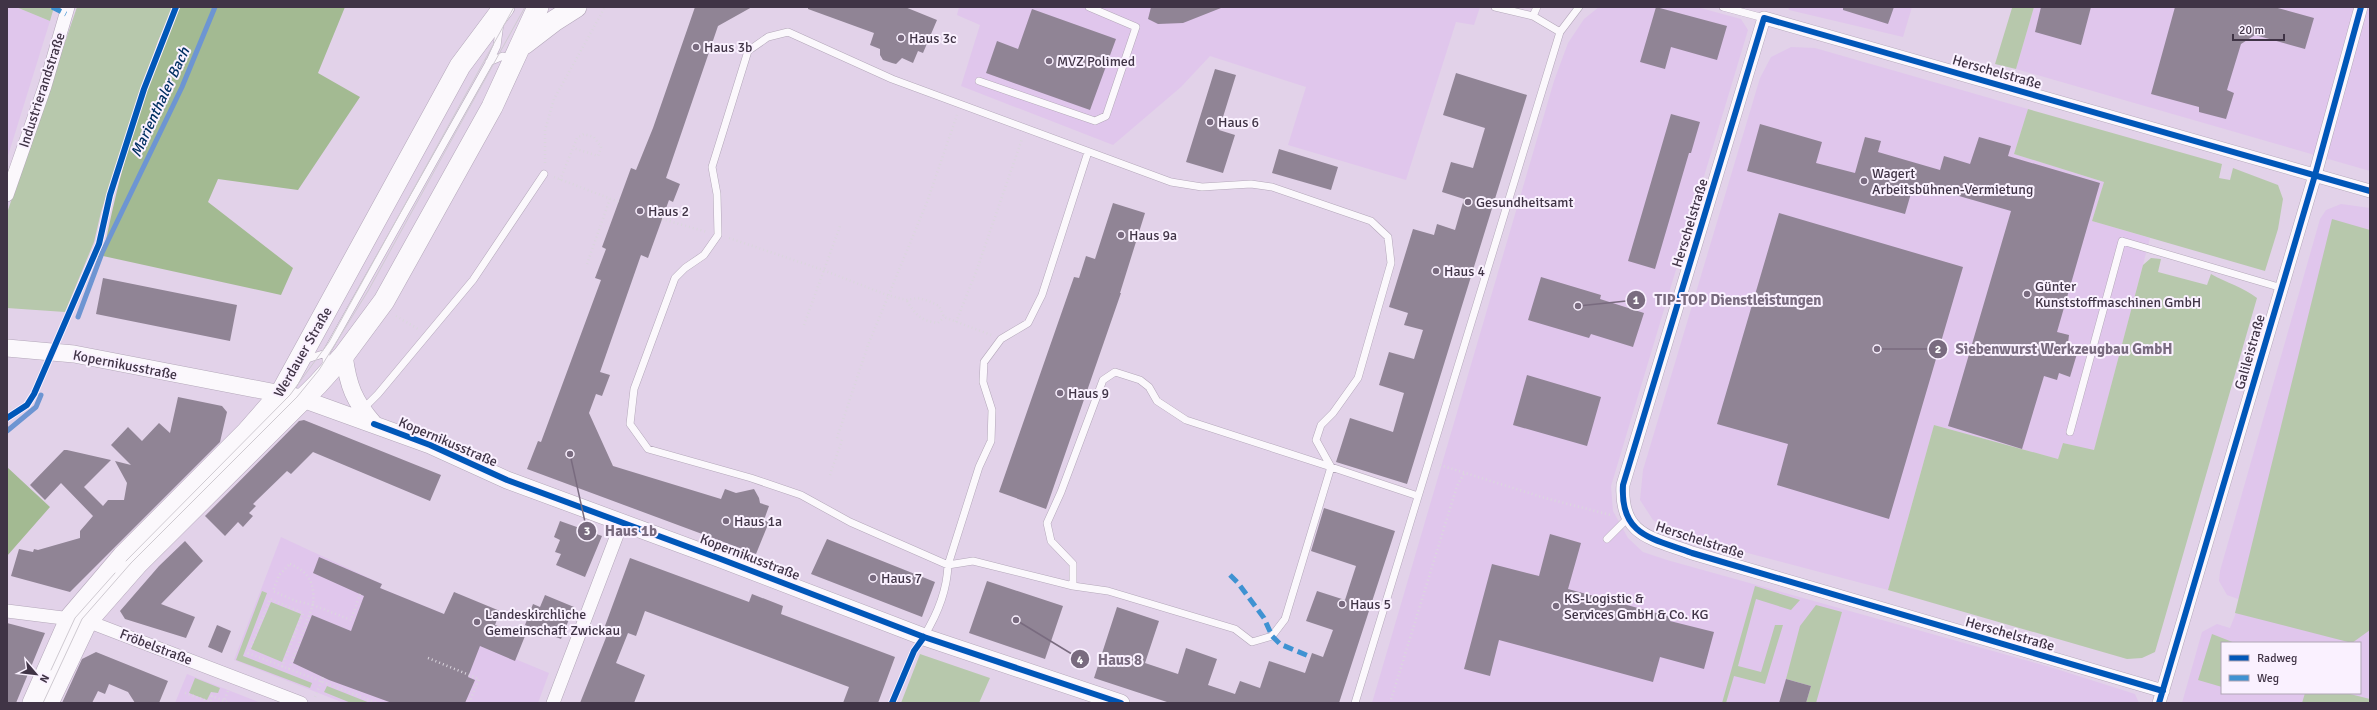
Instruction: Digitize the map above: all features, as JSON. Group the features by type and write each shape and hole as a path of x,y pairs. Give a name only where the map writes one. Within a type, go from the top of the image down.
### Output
{"main road":[{"name":"Werdauer Straße","path":"48,703 67,660 79,619 137,564 304,399 326,376 335,354 384,301 492,106 518,53 538,7"},
{"name":"Werdauer Straße","path":"518,53 537,33 576,7"},
{"name":"Werdauer Straße","path":"33,703 79,619 123,556 247,432 281,393 460,66 502,9"}],"street":[{"name":"Industrierandstraße","path":"7,195 45,86 68,7"},
{"name":"Galileistraße","path":"2161,697 2315,175 2361,7"},
{"name":"Herschelstraße","path":"2161,697 1692,553 1654,539 1638,531 1627,520 1622,502 1623,485 1766,13 2370,191"},
{"name":"Kopernikusstraße","path":"7,348 74,354 281,393 304,399 430,445 507,480 622,522 924,637 1121,703"},
{"path":"335,354 350,388 362,410 374,424"},
{"path":"553,703 622,522"},
{"name":"Fröbelstraße","path":"7,611 49,617 79,619 301,703"}],"lane":[{"path":"979,81 1096,121 1106,116 1136,27 1089,7"},
{"path":"1495,7 1533,16 1560,32"},
{"path":"1533,16 1537,7"},
{"path":"1355,703 1560,32 1579,7"},
{"path":"1723,7 1766,13"},
{"path":"299,361 335,354 497,46 502,9"},
{"path":"788,32 866,68 1026,127 1088,152 1171,182 1202,186 1252,184 1272,187 1371,221 1388,237 1391,263 1358,378 1334,413 1321,425 1316,440 1331,467 1285,619 1272,636 1252,642 1235,629 1108,590 1073,586 973,561 948,565 850,522 801,495 751,478 648,449 630,424 634,389 675,278 685,268 704,255 718,235 718,209 712,167 748,51 768,37 788,32"},
{"path":"489,62 503,56 518,53"},
{"path":"924,637 933,620 947,581 948,565 979,467 991,441 992,410 983,382 984,362 1001,339 1028,323 1042,295 1088,152"},
{"path":"362,410 378,394 473,280 544,174"},
{"path":"2070,432 2122,241 2282,288"},
{"path":"1073,586 1073,564 1051,541 1047,522 1061,492 1104,380 1115,372 1140,380 1149,387 1157,401 1186,420 1418,496"},
{"path":"1607,539 1627,520"}],"path":[{"path":"605,7 554,99 545,130 544,174 618,202"},
{"path":"837,438 868,345 887,295 927,202 960,103"},
{"path":"956,322 976,272 1026,127"},
{"path":"560,180 577,138 584,134 594,137 601,147 598,156 573,148"},
{"path":"587,264 610,199"},
{"path":"662,220 718,235 823,270 887,295 906,300 918,298 929,301 939,306 944,318 1001,339"},
{"path":"804,325 840,226"},
{"path":"906,300 916,315 926,321 938,323 944,318"},
{"path":"396,316 411,325"},
{"path":"7,404 17,412"},
{"path":"830,475 842,440"},
{"path":"1428,461 1545,498 1627,520"},
{"path":"1390,703 1457,486 1465,472"},
{"path":"289,669 313,605 314,589 302,569 290,564 279,575 273,591 296,601 313,605 351,620 360,594"},
{"path":"282,666 303,613 270,600 248,653 377,703"},
{"path":"428,658 479,679 469,703"},
{"path":"317,692 323,677"},
{"path":"185,693 210,702 212,696 224,702 230,703"}],"shaded area":[{"path":"7,7 16,7 50,21 7,159"},
{"path":"959,7 1480,7 1474,25 1456,22 1406,180 1288,145 1306,87 1210,56 1181,87 1113,145 961,86 980,25 957,15"},
{"path":"1599,7 1697,7 1741,19 1748,30 1611,486 1613,511 1628,538 1643,552 1667,560 2050,667 2135,694 2139,703 1372,703 1554,81 1568,43 1584,19"},
{"path":"1788,7 1912,7 1903,37 1789,10"},
{"path":"2034,7 2370,7 2370,171 2016,69"},
{"path":"1791,47 1815,48 2028,109 2014,154 2104,182 2092,221 2150,238 2094,451 2063,443 2058,459 1934,425 1888,590 1675,534 1653,520 1640,500 1643,470 1760,78 1771,57"},
{"path":"2341,204 2370,208 2370,703 2182,703 2202,632 2217,624 2230,628 2241,600 2227,595 2219,581 2220,571 2320,219 2326,210"},
{"path":"281,537 382,584 380,588 444,614 438,627 549,673 538,703 344,703 234,660"},
{"path":"187,674 261,703 175,703"}],"green space":[{"path":"16,7 54,7 50,21"},
{"path":"77,7 173,7 158,41 101,212 94,242 65,312 7,308 7,213"},
{"path":"180,7 345,7 318,73 360,97 298,190 218,179 208,202 293,268 281,295 103,256 109,224 134,129 155,67"},
{"path":"2009,7 2034,7 2016,69 1995,64 2012,8"},
{"path":"2028,109 2222,164 2219,178 2230,180 2233,168 2278,185 2283,199 2278,229 2265,271 2092,221 2104,182 2014,154"},
{"path":"2332,219 2370,230 2370,630 2353,642 2348,642 2235,613"},
{"path":"2151,258 2161,259 2158,272 2207,285 2211,274 2257,298 2155,652 2142,658 2127,659 1888,590 1934,425 2058,459 2063,443 2094,450 2143,265"},
{"path":"7,467 50,507 7,556"},
{"path":"1755,586 1800,600 1791,610 1756,599 1738,666 1761,672 1775,625 1783,625 1765,684 1734,676 1726,703 1722,703"},
{"path":"262,591 267,593 243,656 312,683 310,688 236,660"},
{"path":"271,602 301,614 282,662 251,649"},
{"path":"1816,605 1842,612 1816,703 1806,703 1811,686 1786,679 1800,626"},
{"path":"2212,634 2232,642 2221,642 2221,687 2198,680"},
{"path":"920,654 990,678 979,703 901,703"},
{"path":"195,678 220,688 218,693 211,692 207,700 189,693"},
{"path":"327,686 370,703 351,703 324,692"},
{"path":"2305,694 2350,694 2370,699 2369,703 2302,703"}],"building":[{"path":"695,7 752,7 718,26 666,178 680,184 673,202 669,200 648,258 641,255 600,372 610,375 602,396 596,394 589,413 613,466 721,499 725,489 736,493 754,489 760,503 769,506 764,520 769,522 756,554 527,469 538,441 541,442 601,280 595,278 606,249 602,247 631,168 636,170 653,128"},
{"name":"Haus 3c","path":"808,7 905,7 937,20 923,53 918,51 913,63 902,58 896,64 883,60 880,55 880,49 870,45 874,33 808,9"},
{"path":"1151,7 1221,8 1183,23 1158,24 1148,19"},
{"path":"1656,7 1727,26 1717,60 1671,47 1665,69 1640,62"},
{"path":"1843,7 1894,7 1888,24 1843,10"},
{"path":"2041,7 2091,7 2081,45 2035,32"},
{"path":"2175,7 2274,7 2314,18 2305,49 2255,35 2241,44 2227,90 2234,93 2226,119 2199,112 2199,107 2151,94"},
{"name":"MVZ Polimed","path":"1032,9 1116,39 1090,110 986,73 997,41 1018,49"},
{"name":"Haus 6","path":"1215,69 1236,75 1219,130 1235,135 1223,173 1186,162"},
{"name":"Haus 4","path":"1456,73 1527,95 1407,484 1336,462 1350,418 1393,432 1404,393 1379,385 1389,352 1414,359 1423,330 1404,325 1408,313 1389,307 1413,229 1434,235 1437,224 1455,230 1464,199 1442,192 1451,162 1473,168 1485,128 1443,115"},
{"path":"1671,114 1700,122 1691,153 1689,153 1655,269 1628,261"},
{"name":"Günter Kunststoffmaschinen GmbH","path":"1760,124 1822,142 1816,163 1855,173 1865,137 1881,141 1878,152 1940,170 1944,156 1970,164 1979,137 2011,146 2008,156 2100,183 2057,332 2069,335 2068,343 2079,347 2070,377 2059,373 2057,380 2044,376 2022,449 1948,426 2011,211 1914,183 1905,214 1747,171"},
{"path":"1279,149 1338,167 1331,190 1272,173"},
{"name":"Haus 9","path":"1113,203 1145,213 1121,293 1046,509 999,492 1074,277 1079,278 1086,256 1095,259"},
{"path":"1779,213 1963,267 1889,519 1777,485 1788,444 1717,424"},
{"path":"1541,277 1601,295 1600,299 1644,313 1633,347 1591,334 1589,338 1528,320"},
{"path":"103,278 237,305 230,341 96,314"},
{"path":"1527,375 1601,397 1587,446 1513,425"},
{"path":"178,397 222,406 227,412 220,442 70,592 11,576 19,549 33,552 34,549 38,550 80,538 80,531 93,516 61,483 45,500 30,485 64,450 67,450 111,460 84,487 103,506 108,500 124,500 127,483 115,461 131,465 111,445 128,427 142,441 159,423 170,433"},
{"path":"304,420 441,475 430,501 313,452 291,474 287,471 253,504 256,506 249,513 253,516 243,527 238,522 225,536 205,516 299,421"},
{"name":"Haus 5","path":"1324,508 1395,531 1339,703 1170,703 1094,678 1117,607 1159,621 1145,663 1178,674 1186,648 1217,659 1208,685 1235,694 1240,681 1260,688 1269,661 1305,673 1312,653 1323,657 1333,630 1306,621 1317,591 1345,600 1356,566 1311,551"},
{"path":"560,521 602,536 585,577 556,565 561,554 555,552 560,540 554,537"},
{"name":"KS-Logistic & Services GmbH & Co. KG","path":"1550,534 1581,543 1568,589 1671,617 1670,621 1714,632 1704,669 1660,657 1653,682 1499,640 1490,676 1464,669 1492,564 1539,576"},
{"name":"Haus 7","path":"827,539 935,582 922,617 811,574"},
{"path":"185,541 203,561 161,604 195,617 186,638 125,619 120,611 159,566"},
{"path":"319,557 382,584 380,588 444,614 454,592 500,611 495,625 525,636 515,661 480,646 468,677 475,680 465,703 392,703 329,680 293,663 312,615 351,631 364,596 313,573"},
{"path":"630,558 749,602 752,594 783,606 781,614 895,657 878,703 843,703 849,687 645,611 636,636 628,633 616,663 645,675 634,703 580,703 607,635 602,634"},
{"path":"987,581 1063,606 1045,659 969,633"},
{"path":"545,595 574,607 561,639 525,625 533,604 540,607"},
{"path":"7,623 45,633 16,703 7,703"},
{"path":"217,625 231,631 222,653 208,647"},
{"path":"96,652 168,681 159,703 135,703 128,692 109,684 105,694 98,691 92,703 62,703 82,659"},
{"path":"1786,679 1811,686 1806,703 1779,703"}],"waterway":[{"name":"Marienthaler Bach","path":"78,317 102,253 182,87 215,7"},
{"name":"Marienthaler Bach","path":"7,431 36,407 41,395"}],"tram line":[{"path":"126,561 290,395 329,342 514,7"},
{"path":"43,703 82,619 131,563 297,397 319,370 368,291 525,7"},
{"path":"51,670 75,618 115,573"}],"marked path":[{"path":"52,7 66,14"},
{"path":"1230,575 1238,583 1264,618 1272,636 1280,644 1311,657"}],"cycle path":[{"path":"7,418 27,405 34,394 99,244 110,195 144,89 176,7"},
{"path":"2159,703 2315,175 2361,7"},
{"path":"2163,691 1692,553 1664,543 1641,532 1633,525 1627,515 1623,502 1623,485 1764,18 2370,191"},
{"path":"374,424 430,445 507,480 718,558 924,637 1121,703"},
{"path":"892,703 914,651 924,637"}],"place":[{"name":"Haus 3c","path":"901,38"},
{"name":"Haus 3b","path":"696,47"},
{"name":"MVZ Polimed","path":"1049,61"},
{"name":"Haus 6","path":"1210,122"},
{"name":"Wagert Arbeitsbühnen-Vermietung","path":"1864,181"},
{"name":"Gesundheitsamt","path":"1468,202"},
{"name":"Haus 2","path":"640,211"},
{"name":"Haus 9a","path":"1121,235"},
{"name":"Haus 4","path":"1436,271"},
{"name":"Günter Kunststoffmaschinen GmbH","path":"2027,294"},
{"name":"TIP-TOP Dienstleistungen","path":"1578,306"},
{"name":"Siebenwurst Werkzeugbau GmbH","path":"1877,349"},
{"name":"Haus 9","path":"1060,393"},
{"name":"Haus 1b","path":"570,454"},
{"name":"Haus 1a","path":"726,521"},
{"name":"Haus 7","path":"873,578"},
{"name":"Haus 5","path":"1342,604"},
{"name":"KS-Logistic & Services GmbH & Co. KG","path":"1556,606"},
{"name":"Haus 8","path":"1016,620"},
{"name":"Landeskirchliche Gemeinschaft Zwickau","path":"477,622"}]}
